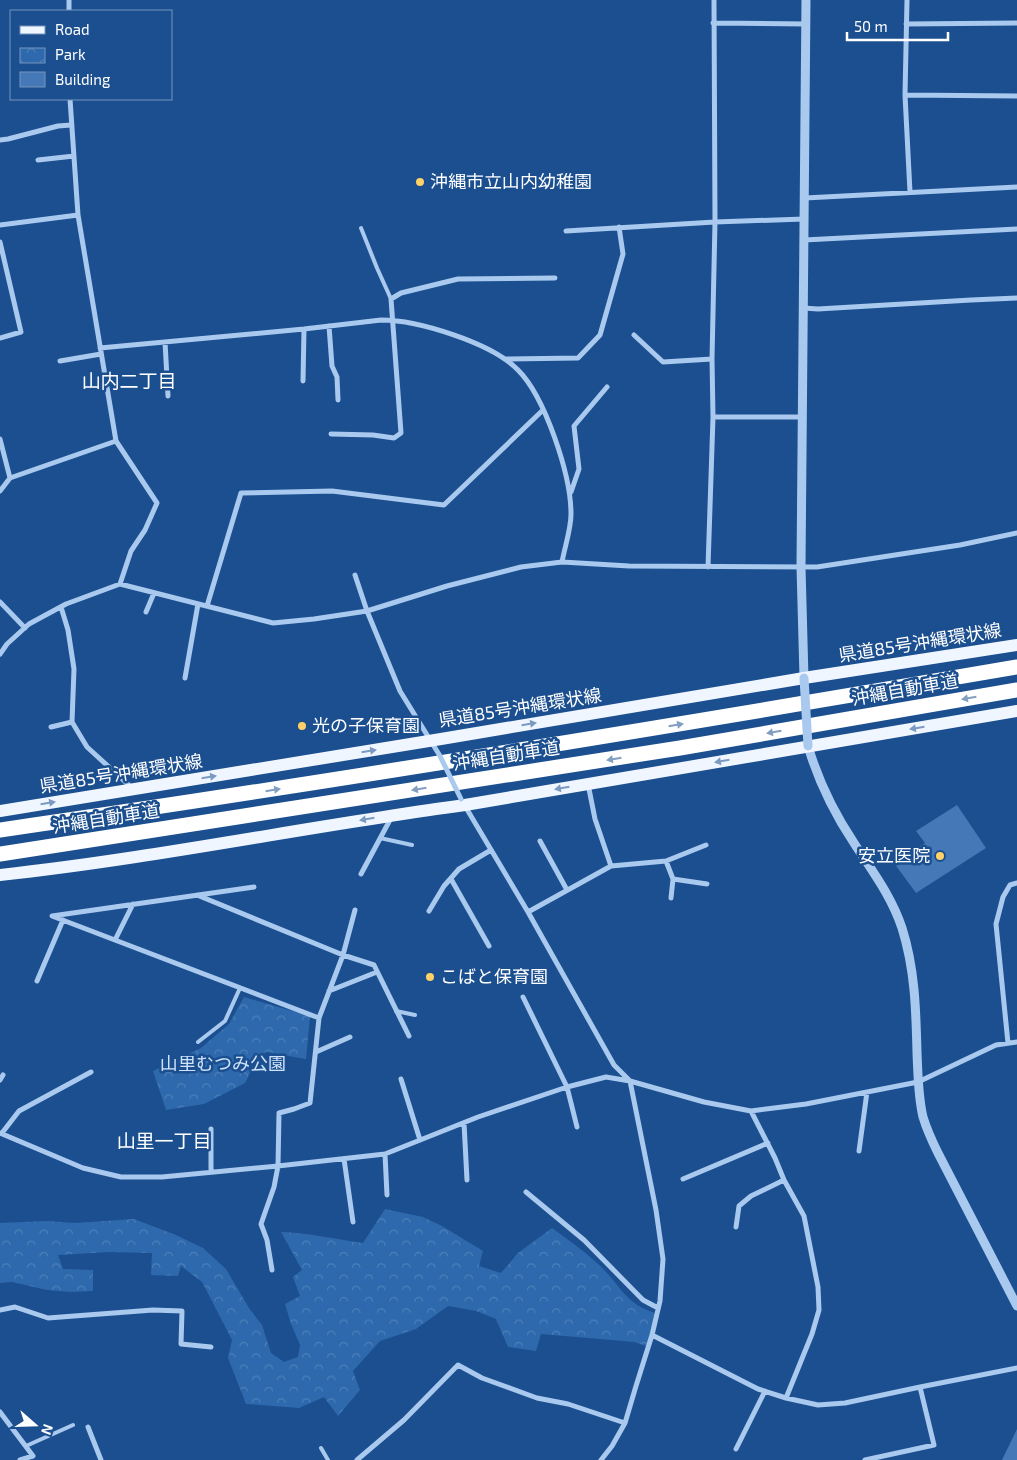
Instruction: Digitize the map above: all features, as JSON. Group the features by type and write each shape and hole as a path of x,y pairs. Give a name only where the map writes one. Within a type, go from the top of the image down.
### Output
{"highway":[{"name":"沖縄自動車道","path":"0,830 238,796 413,768 1017,667"},
{"name":"沖縄自動車道","path":"0,854 680,748 1017,690"}],"main road":[{"name":"県道85号沖縄環状線","path":"0,810 804,678 1017,645"},
{"path":"0,875 167,853 463,802 588,784 1017,711"}],"street":[{"path":"708,567 713,417 712,359 715,222 714,0"},
{"path":"806,0 801,566 808,746 814,766 840,820 886,891 902,927 908,947 915,990 918,1082 921,1106 928,1133 1017,1306"},
{"path":"906,0 905,96 910,192"},
{"path":"713,23 806,24"},
{"path":"906,24 1017,23"},
{"path":"905,96 1017,96"},
{"path":"70,100 78,216 116,441 157,503 145,530 131,551 120,584"},
{"path":"0,140 58,126 71,125"},
{"path":"38,160 74,156"},
{"path":"805,198 1017,187"},
{"path":"0,226 78,216"},
{"path":"566,231 804,219"},
{"path":"505,359 578,358 600,335 623,254 619,228"},
{"path":"804,240 1017,229"},
{"path":"0,242 22,332 0,338"},
{"path":"331,434 373,435 394,438 401,433 391,299 401,293 458,279 556,278"},
{"path":"804,308 818,309 1017,298"},
{"path":"60,362 101,350 381,320 417,324 486,348 505,359 518,370 530,385 553,431 570,495 571,516 562,562"},
{"path":"329,326 332,366 337,377 338,400"},
{"path":"303,382 304,329"},
{"path":"634,335 663,362 712,359"},
{"path":"164,342 168,396"},
{"path":"570,495 579,469 574,426 607,386"},
{"path":"207,606 241,493 332,491 444,505 543,410"},
{"path":"713,417 802,417"},
{"path":"0,439 10,478"},
{"path":"0,491 10,478 116,441"},
{"path":"0,654 7,644 29,624 61,607 120,584 273,624 367,610 480,576 521,567 562,562 629,566 816,567 960,545 1017,533"},
{"path":"355,575 400,691 432,740 463,802 528,912 614,1065 630,1081 654,1201 663,1259 658,1308 652,1335 625,1423 609,1451 601,1460"},
{"path":"146,612 154,593"},
{"path":"0,602 25,628"},
{"path":"185,678 198,604"},
{"path":"61,607 68,630 74,669 72,722 87,747 134,789"},
{"path":"51,727 72,722"},
{"path":"588,784 595,819 611,866"},
{"path":"361,874 392,815"},
{"path":"540,841 567,890"},
{"path":"528,912 611,866 666,861 706,845"},
{"path":"429,911 444,886 460,869 491,850"},
{"path":"666,861 673,879 671,898"},
{"path":"451,879 490,946"},
{"path":"673,879 707,884"},
{"path":"1008,1043 996,924 1003,896 1010,885 1017,883"},
{"path":"254,886 52,916 319,1018"},
{"path":"196,895 343,955 374,965 409,1036"},
{"path":"115,940 133,904"},
{"path":"272,1270 267,1240 261,1224 274,1187 278,1166 279,1113 310,1103 319,1018 343,955 355,910"},
{"path":"37,981 63,920"},
{"path":"329,991 378,972"},
{"path":"523,997 567,1087 577,1127"},
{"path":"316,1052 350,1037"},
{"path":"90,1072 19,1111 1,1133 83,1168 121,1177 162,1177 385,1154 464,1123 567,1087 606,1077 630,1081 704,1102 751,1111 806,1104 918,1082 996,1046 1017,1042"},
{"path":"401,1080 420,1140"},
{"path":"859,1151 867,1092"},
{"path":"751,1111 768,1143 784,1180 804,1216 818,1287 819,1310 812,1334 786,1398"},
{"path":"464,1123 468,1180"},
{"path":"211,1129 211,1172"},
{"path":"683,1179 768,1143"},
{"path":"385,1154 387,1195"},
{"path":"344,1159 353,1222"},
{"path":"736,1227 739,1206 751,1196 784,1180"},
{"path":"526,1192 584,1240 643,1300 658,1308"},
{"path":"0,1310 15,1307 48,1318 153,1310 182,1311 181,1344 212,1347"},
{"path":"652,1335 758,1389 818,1405 845,1403 920,1386 1017,1368"},
{"path":"357,1460 404,1420 458,1365 482,1378 537,1398 568,1404 625,1423"},
{"path":"864,1460 934,1445 920,1386"},
{"path":"736,1449 765,1391"},
{"path":"0,1412 35,1458 20,1460"},
{"path":"88,1427 101,1460"}],"lane":[{"path":"361,228 391,299"},
{"path":"380,838 412,846"},
{"path":"198,1042 225,1021 240,988"},
{"path":"396,1011 415,1015"},
{"path":"26,1446 73,1425"},
{"path":"321,1448 328,1460"}],"green space":[{"name":"山里むつみ公園","path":"244,997 310,1016 306,1059 266,1052 256,1061 245,1083 204,1104 166,1110 153,1071 201,1048 229,1024"},
{"path":"385,1209 423,1217 442,1226 483,1251 479,1266 501,1273 518,1253 552,1228 597,1263 623,1293 637,1305 658,1314 649,1347 634,1342 541,1334 536,1351 508,1347 496,1319 476,1311 448,1306 416,1329 380,1341 353,1371 360,1390 338,1416 324,1397 299,1408 246,1404 228,1358 232,1340 202,1282 181,1266 178,1276 151,1275 152,1253 109,1252 58,1255 63,1269 93,1270 93,1291 70,1292 47,1290 12,1282 0,1283 0,1223 47,1221 75,1223 134,1219 176,1235 203,1248 226,1269 249,1308 262,1325 271,1353 284,1362 298,1357 300,1345 285,1304 300,1296 293,1277 302,1270 281,1232 363,1243"}],"building":[{"name":"安立医院","path":"957,805 986,848 916,893 894,863 925,843 916,831"},
{"path":"1017,1429 1017,1460 1002,1460"}],"place":[{"name":"沖縄市立山内幼稚園","path":"420,182"},
{"name":"光の子保育園","path":"302,726"},
{"name":"安立医院","path":"940,856"},
{"name":"こばと保育園","path":"430,977"}],"district":[{"name":"山内二丁目","path":"129,381"},
{"name":"山里一丁目","path":"164,1141"}]}
